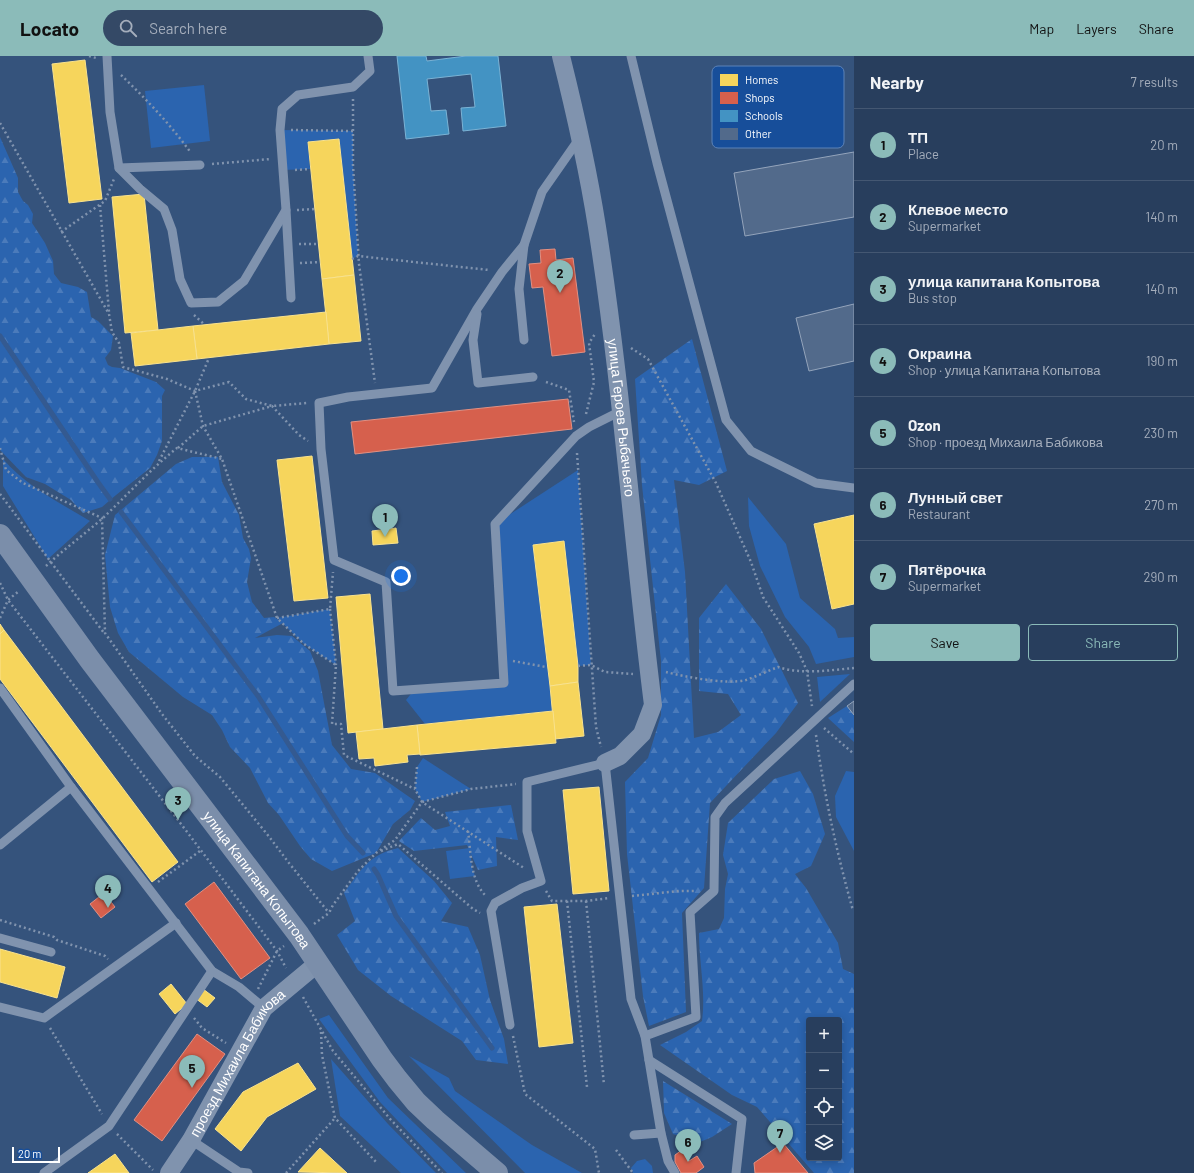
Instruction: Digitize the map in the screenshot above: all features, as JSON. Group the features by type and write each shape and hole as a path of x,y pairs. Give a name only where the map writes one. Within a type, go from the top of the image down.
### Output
{"main road":[{"name":"улица Капитана Копытова","path":"0,535 90,660 289,923 397,1079 416,1102 490,1171"}],"street":[{"name":"улица Героев Рыбачьего","path":"561,56 580,138 597,226 655,671 653,705 642,734 620,756 605,762"},
{"name":"проезд Михаила Бабикова","path":"161,1172 191,1140 264,1008 318,963"}],"lane":[{"path":"291,298 280,130 282,109 298,95 353,87 370,71 368,56"},
{"path":"631,56 657,163 726,420 751,450 816,483 854,488"},
{"path":"107,59 110,112 118,168 164,209 172,230 180,279 191,303 218,302 244,281 286,210"},
{"path":"524,340 519,289 524,245 542,192 580,138"},
{"path":"118,168 200,165"},
{"path":"524,245 502,272 477,309 432,388 376,393 319,403 321,449 334,560 386,582 393,691 504,683 495,524 576,436 589,427 621,411"},
{"path":"477,309 472,340 478,383 533,377"},
{"path":"645,1036 696,1017 690,912 714,891 715,817 726,803 854,684"},
{"path":"0,688 71,786 212,971 239,987 264,1008"},
{"path":"510,1025 491,911 495,903 522,888 541,881 527,830 527,782 605,762 631,998 645,1036 668,1161 675,1173"},
{"path":"0,845 71,786"},
{"path":"0,1007 44,1018 176,923"},
{"path":"0,938 51,952"},
{"path":"44,1173 109,1126 212,971"},
{"path":"649,1060 742,1119 736,1173"},
{"path":"634,1135 662,1133"},
{"path":"191,1140 239,1172 248,1173"}],"path":[{"path":"89,56 107,59 178,136 200,165 282,158"},
{"path":"353,87 353,165 358,256 376,393"},
{"path":"0,123 109,314"},
{"path":"280,130 353,131"},
{"path":"61,232 100,206 105,201 118,168"},
{"path":"100,206 109,314 112,332 119,344 123,367 167,379 195,391 229,382 246,399 272,406 299,435 321,449"},
{"path":"286,210 315,209"},
{"path":"288,245 319,244"},
{"path":"352,259 358,256 502,272"},
{"path":"289,264 320,262"},
{"path":"192,314 205,324"},
{"path":"576,436 584,421 594,382 589,343 609,314"},
{"path":"612,336 648,360 716,483 751,562 763,597 799,653 807,671 822,780 838,859 854,910"},
{"path":"158,464 195,391 209,358"},
{"path":"546,382 569,390 576,436 596,727 605,762"},
{"path":"195,391 203,426 222,459 277,618 304,644 336,665"},
{"path":"50,562 102,518 158,464 203,426 272,406 319,403"},
{"path":"0,448 6,470 23,483 102,518"},
{"path":"177,448 222,459"},
{"path":"0,494 105,633 162,714 195,756 220,777 329,913 333,905 358,871 376,853 395,840 422,802 471,789 527,782"},
{"path":"102,518 105,633"},
{"path":"334,560 330,609 336,665 332,724 341,724 344,755 415,789"},
{"path":"0,583 8,600 276,951 333,1051 391,1120 442,1173"},
{"path":"277,618 330,609"},
{"path":"502,659 546,667"},
{"path":"578,666 591,665 605,672 632,674 655,671 691,678 724,681 745,680 778,667 787,670 807,671 854,668"},
{"path":"814,721 854,754"},
{"path":"417,767 415,789 422,802 518,863 541,881 552,901 586,901 679,891 714,891"},
{"path":"468,831 472,868 481,891 495,903"},
{"path":"376,853 398,844 474,909 494,922"},
{"path":"149,888 200,851"},
{"path":"567,901 588,1087"},
{"path":"586,901 604,1085"},
{"path":"0,920 54,937 57,940 105,956 116,966"},
{"path":"187,1009 202,1028 228,1044"},
{"path":"44,1018 109,1126 161,1172"},
{"path":"510,1025 525,1094 595,1149 599,1173"},
{"path":"321,1030 322,1055 335,1118 376,1162"},
{"path":"286,1173 335,1118"},
{"path":"616,1150 633,1173"}],"green space":[{"path":"204,85 210,141 151,148 145,91"},
{"path":"280,130 353,131 353,165 358,256 352,259 339,139 308,142 310,169 283,170"},
{"path":"0,137 18,178 18,192 33,214 32,223 45,243 53,261 54,274 61,283 78,287 87,292 91,317 98,321 113,336 111,350 105,358 108,365 156,382 165,390 162,396 162,441 150,468 102,507 83,513 71,500 45,484 26,477 0,450"},
{"path":"692,339 727,471 699,485 674,480 685,572 694,738 718,732 741,715 728,694 699,691 699,618 726,584 761,629 798,703 776,733 710,803 704,888 682,913 686,1012 649,1026 643,996 627,854 625,782 648,758 661,715 661,661 642,485 635,379"},
{"path":"192,457 218,457 222,482 239,515 243,538 249,549 251,558 247,582 252,602 264,618 274,617 283,623 255,638 277,635 292,636 310,651 318,671 332,745 351,769 375,773 415,801 410,810 393,824 376,853 332,871 311,859 300,846 279,815 268,803 250,768 230,747 222,730 212,715 183,697 129,652 118,633 110,607 105,555 115,515 176,464"},
{"path":"3,459 22,478 33,486 55,501 90,521 48,559 3,486"},
{"path":"578,470 591,665 578,666 563,541 533,545 553,711 425,724 406,700 414,690 504,683 495,524"},
{"path":"748,497 786,544 800,598 835,629 838,638 854,637 854,657 816,664 809,647 785,617 760,566 749,526"},
{"path":"330,609 336,665 304,644 277,618"},
{"path":"850,674 820,702 817,677"},
{"path":"847,706 854,715 854,742 828,718"},
{"path":"423,758 471,789 422,802 415,789 417,767"},
{"path":"800,771 813,794 825,834 811,866 795,874 806,888 838,943 843,969 854,974 854,1173 814,1173 757,1107 732,1095 660,1045 686,1032 702,1021 703,988 699,933 719,929 724,918 725,889 728,874 723,855 728,823 774,779"},
{"path":"846,771 854,772 854,851 836,817 835,796"},
{"path":"511,805 518,840 496,837 497,866 478,870 467,845 414,851 399,841 421,818 435,830 450,826 445,812"},
{"path":"398,848 434,881 452,903 441,921 468,927 480,955 490,1000 504,1039 508,1064 476,1060 462,1041 391,996 358,970 337,935 355,921 344,893 361,870 372,859"},
{"path":"470,848 472,868 475,876 450,879 446,851"},
{"path":"329,1015 388,1098 466,1173 447,1173 380,1102 319,1019"},
{"path":"409,1056 449,1078 455,1091 532,1145 582,1173 525,1173"},
{"path":"331,1059 388,1124 436,1173 401,1173 340,1116"},
{"path":"663,1081 732,1124 712,1137 700,1142 673,1134 664,1113"},
{"path":"645,1159 652,1166 653,1173 633,1173 631,1168 637,1161"}],"building: Homes":[{"path":"85,60 102,199 69,203 52,64"},
{"path":"339,139 354,275 322,279 308,142"},
{"path":"144,194 158,330 125,333 112,197"},
{"path":"354,275 361,341 329,344 322,279"},
{"path":"326,312 329,344 197,359 193,326"},
{"path":"193,326 197,359 135,366 131,333"},
{"path":"312,456 328,598 294,601 277,460"},
{"path":"854,515 854,604 832,609 814,524"},
{"path":"396,528 398,543 373,545 372,531"},
{"path":"564,541 578,666 578,682 550,686 533,545"},
{"path":"370,594 383,729 348,733 336,597"},
{"path":"0,624 4,630 0,634"},
{"path":"4,630 178,862 152,882 0,679 0,634"},
{"path":"578,682 584,736 555,739 550,686"},
{"path":"553,711 556,743 420,755 417,725"},
{"path":"417,725 420,754 407,755 408,762 375,766 374,758 359,759 356,732"},
{"path":"599,787 609,891 573,894 563,790"},
{"path":"557,904 573,1043 539,1047 524,907"},
{"path":"0,949 65,967 57,998 0,982"},
{"path":"171,984 187,1004 175,1014 159,994"},
{"path":"203,989 215,998 207,1007 195,998"},
{"path":"298,1063 316,1089 267,1117 241,1151 215,1129 243,1092"},
{"path":"320,1148 347,1173 298,1172"},
{"path":"115,1154 129,1173 88,1173"}],"building: Shops":[{"path":"555,249 556,260 573,258 585,352 552,356 543,287 532,288 529,264 541,263 540,250"},
{"path":"568,399 572,429 355,454 351,422"},
{"path":"214,882 270,958 241,979 185,904"},
{"path":"104,893 115,907 101,918 90,904"},
{"path":"197,1034 225,1054 162,1141 134,1120"},
{"path":"783,1143 808,1173 755,1173 754,1163"},
{"path":"682,1150 689,1161 697,1156 704,1167 696,1173 681,1173 675,1162 675,1155"}],"building: Schools":[{"path":"397,56 426,56 427,61 466,56 498,56 506,126 463,131 461,108 475,107 471,74 427,79 431,111 446,110 449,134 406,139"}],"building: Other":[{"path":"854,152 854,217 745,236 734,173"},
{"path":"854,304 854,361 809,371 796,318"},
{"path":"854,701 854,715 847,706"}],"waterway":[{"path":"0,336 110,499"},
{"path":"121,512 258,696 347,836 363,853"},
{"path":"374,869 396,916 492,1048"}],"place":[{"name":"Клевое место","path":"560,293"},
{"name":"ТП","path":"385,537"},
{"name":"улица капитана Копытова","path":"178,820"},
{"name":"Окраина","path":"108,908"},
{"name":"Ozon","path":"192,1088"},
{"name":"Пятёрочка","path":"780,1153"},
{"name":"Лунный свет","path":"688,1162"}]}
